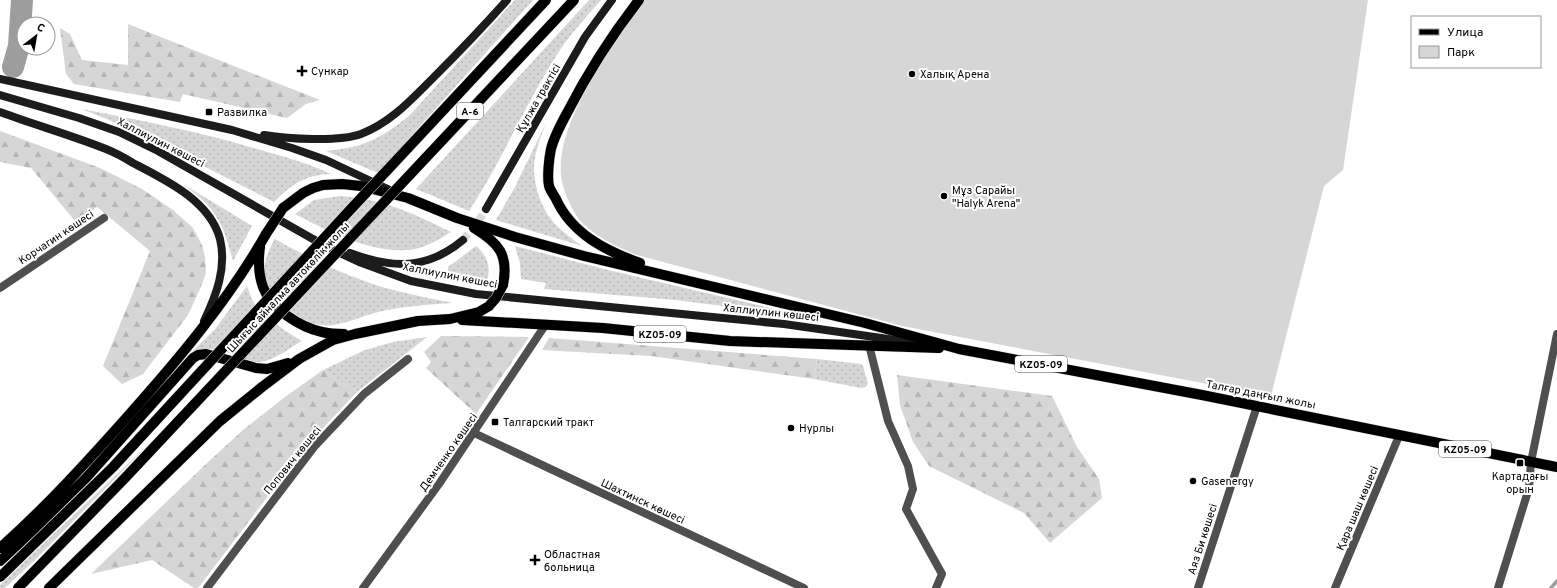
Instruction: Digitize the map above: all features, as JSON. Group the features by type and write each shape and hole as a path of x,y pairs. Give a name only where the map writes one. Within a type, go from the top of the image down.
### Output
{"main road":[{"path":"232,130 274,137 317,139 360,135 382,125 402,109 508,0"},
{"name":"Шығыс айналма автокөлік жолы","path":"0,577 113,467 546,0"},
{"name":"Шығыс айналма автокөлік жолы","path":"18,588 126,478 574,0"},
{"name":"Құлжа трактісі","path":"486,209 585,37 612,0"},
{"path":"639,0 594,65 576,95 558,132 551,149 549,185 562,212 578,230 597,245 618,255 689,281"},
{"name":"Халлиулин көшесі","path":"0,79 232,130 326,160 408,198 492,230 584,256 865,323 959,349"},
{"name":"Халлиулин көшесі","path":"0,95 79,118 119,132 158,151 291,228 334,250 383,272 411,281 476,294 784,324 959,349"},
{"path":"0,112 108,150 174,186 201,207 216,228 220,240 223,259 215,299 198,333"},
{"path":"0,548 77,473 169,370 243,271 283,208 303,193 322,185 342,184 361,186 408,198"},
{"path":"49,588 220,421 300,359 333,340 418,321 450,319 479,312 489,306 496,298 503,285 505,264 503,254 495,243 487,236 458,218"},
{"path":"291,228 332,246 365,258 381,263 400,265 415,264 430,260 447,252 463,240"},
{"path":"260,245 258,263 259,275 263,288 278,308 290,317 312,329 324,333 355,334"},
{"name":"KZ05-09","path":"450,319 602,328 730,341 959,349"},
{"name":"Талғар даңғыл жолы","path":"959,349 1086,372 1557,467"},
{"path":"0,561 86,478 193,358 198,355 206,354 256,368 268,369 300,359"}],"street":[{"name":"Корчагин көшесі","path":"0,288 104,218"},
{"name":"Демченко көшесі","path":"363,588 439,484 546,324"},
{"path":"1498,588 1529,488 1531,462 1557,334"},
{"path":"869,345 888,421 908,466 913,489 906,509 942,574 936,588"},
{"name":"Попович көшесі","path":"207,588 314,447 364,394 408,359"},
{"name":"Аяз Би көшесі","path":"1198,588 1257,406"},
{"name":"Шахтинск көшесі","path":"474,433 804,588"},
{"name":"Қара шаш көшесі","path":"1335,588 1399,436"}],"green space":[{"path":"515,0 533,0 378,173 326,151 351,147 370,141 379,137 409,116"},
{"path":"589,0 601,0 568,38 551,64 527,106 494,170 469,211 416,189"},
{"name":"Мұз Сарайы \"Halyk Arena\"","path":"644,0 1368,0 1343,170 1324,186 1271,396 902,326 637,255 622,249 597,235 578,218 567,198 561,176 562,154 568,131 577,107 589,84"},
{"path":"128,24 320,100 306,104 287,118 183,94 180,102 74,84 66,74 60,28 70,34 82,60 128,65"},
{"path":"82,109 198,133 244,145 315,167 331,174 307,178 286,190 274,202 131,129"},
{"path":"546,123 535,159 534,169 537,189 544,208 555,224 582,246 496,220 515,187"},
{"path":"0,131 100,168 142,189 173,210 193,228 202,245 205,257 206,273 188,315 143,374 122,384 103,366 150,251 97,207 75,221 31,168 0,162"},
{"path":"183,184 252,226 233,261 225,235 217,217 204,201"},
{"path":"340,196 370,200 397,208 451,232 420,248 400,250 385,249 353,241 295,214 314,200"},
{"path":"275,239 347,275 393,290 453,303 420,305 387,310 334,325 316,324 299,317 284,306 272,293 265,280 264,266 268,252"},
{"path":"476,246 486,258 488,263 489,273 486,283 451,278 448,275 448,267"},
{"path":"515,246 608,270 787,312 786,314 676,300 544,289 546,283 521,279 520,263"},
{"path":"247,286 254,303 264,314 283,329 302,341 277,356 261,362 252,361 222,351 208,349 195,352 188,356 215,329"},
{"path":"441,336 529,337 476,414 426,368 431,362 424,352"},
{"path":"427,337 357,392 323,370 365,350 393,342"},
{"path":"549,338 817,359 814,379 651,356 542,350"},
{"path":"817,359 861,364 863,366 868,384 861,388 814,379"},
{"path":"323,370 357,392 307,445 198,588 194,588 152,560 91,574 243,430"},
{"path":"897,375 1052,396 1077,447 1099,479 1102,498 1050,543 1024,513 929,466 913,442 900,405"},
{"path":"153,440 35,560 5,588 0,588 0,585"}],"waterway":[{"path":"13,67 19,46 22,0"},
{"path":"1551,588 1557,581"}],"tunnel":[{"path":"463,240 478,222 486,209"}],"place":[{"name":"Сункар","path":"302,71"},
{"name":"Халық Арена","path":"912,74"},
{"name":"Развилка","path":"209,112"},
{"name":"Мұз Сарайы \"Halyk Arena\"","path":"944,196"},
{"name":"Талгарский тракт","path":"495,422"},
{"name":"Нурлы","path":"791,428"},
{"name":"Картадағы орын","path":"1520,463"},
{"name":"Gasenergy","path":"1193,481"},
{"name":"Областная больница","path":"535,560"}]}
